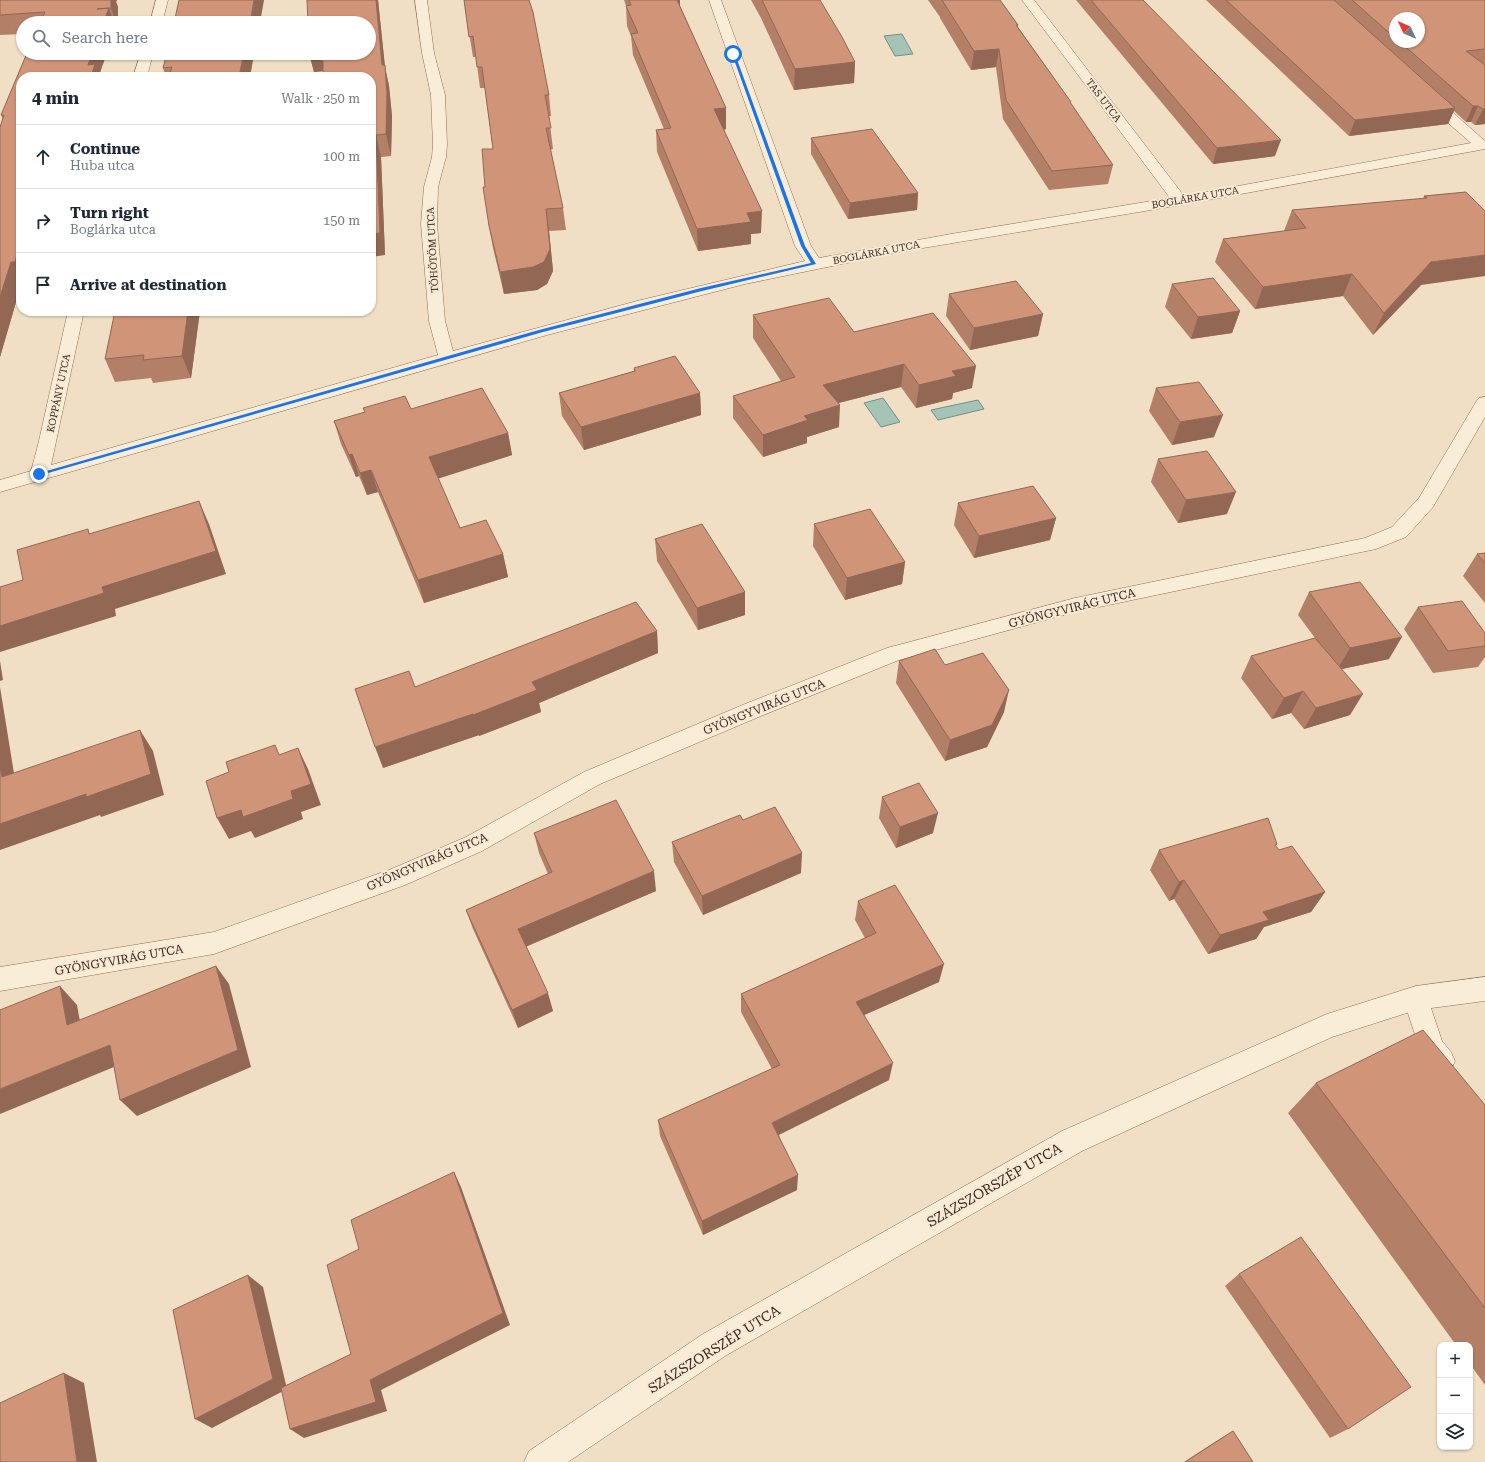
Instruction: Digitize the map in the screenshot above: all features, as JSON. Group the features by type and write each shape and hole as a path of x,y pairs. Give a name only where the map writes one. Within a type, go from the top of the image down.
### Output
{"street":[{"path":"158,16 162,0"},
{"name":"TÖHÖTÖM UTCA","path":"421,0 428,53 438,95 440,145 439,157 431,187 429,224 437,321 447,358"},
{"path":"715,0 803,246 814,263"},
{"name":"TAS UTCA","path":"1028,0 1180,201"},
{"path":"141,72 145,60"},
{"path":"1416,87 1483,145"},
{"name":"BOGLÁRKA UTCA","path":"0,486 447,358 639,305 814,263 1007,228 1180,201 1483,145"},
{"name":"KOPPÁNY UTCA","path":"39,474 47,445 75,316"},
{"name":"GYÖNGYVIRÁG UTCA","path":"0,979 214,943 390,880 474,844 592,778 752,710 894,654 1076,605 1368,544 1399,532 1426,502 1485,402"},
{"name":"SZÁZSZORSZÉP UTCA","path":"540,1462 714,1345 1072,1141 1327,1026 1416,998 1485,989"},
{"path":"1416,998 1431,1047 1455,1076"}],"shaded area":[{"path":"902,34 913,54 895,56 884,36"},
{"path":"883,398 900,422 881,427 864,403"},
{"path":"978,400 984,409 938,420 931,410"}],"building":[{"path":"0,0 111,0 111,8 109,8 106,16 43,16 45,12 0,15"},
{"path":"179,0 254,0 251,16 176,16"},
{"path":"307,0 376,0 382,65 385,65 387,95 386,134 376,135 376,72 323,72 323,61 321,61 376,60 376,16 308,16"},
{"path":"464,0 529,0 533,12 549,95 545,95 551,128 546,128 563,208 546,209 550,249 544,262 533,267 500,272 489,226 483,187 485,187 482,149 493,149 482,67 477,67 473,36 469,37"},
{"path":"629,0 677,0 726,108 714,109 762,211 747,213 751,222 697,229 656,130 671,128 631,34 638,33 626,6 631,5"},
{"path":"762,0 820,0 855,62 795,69"},
{"path":"942,0 1000,0 1113,165 1052,171 1006,100 999,49 974,51"},
{"path":"1091,0 1143,0 1281,140 1217,148"},
{"path":"1226,0 1334,0 1455,108 1355,120"},
{"path":"1352,0 1485,0 1485,49 1466,51 1485,65 1485,109 1478,106 1473,106 1407,48 1425,48 1425,12 1389,12 1389,33"},
{"path":"24,60 90,60 88,65 95,64 93,72 19,72"},
{"path":"165,60 243,60 240,72 170,72 172,67 163,68"},
{"path":"16,79 16,258 15,262 11,262 0,297 0,127 4,115 1,115"},
{"path":"872,129 918,193 850,203 811,138"},
{"path":"376,135 380,233 376,233"},
{"path":"1466,192 1485,211 1485,255 1431,262 1384,313 1352,274 1263,287 1223,239 1306,228 1292,210 1427,198 1424,196"},
{"path":"1213,278 1240,311 1198,317 1172,284"},
{"path":"1016,281 1043,314 974,328 949,294"},
{"path":"829,298 854,332 933,313 976,366 952,371 956,376 919,385 904,364 823,385 840,405 804,416 808,420 763,435 733,396 795,377 753,315"},
{"path":"114,316 187,316 182,356 143,360 144,355 105,359"},
{"path":"675,356 700,393 581,427 559,393 635,371 634,368"},
{"path":"1199,382 1223,415 1180,422 1156,388"},
{"path":"482,388 508,433 429,457 460,528 486,520 503,554 418,580 371,470 360,473 352,454 349,455 334,421 365,412 363,408 405,396 411,409"},
{"path":"1207,451 1236,492 1186,500 1158,459"},
{"path":"1033,486 1056,518 979,536 958,503"},
{"path":"199,501 216,551 102,587 104,593 0,626 0,587 23,580 17,550 88,529 89,534"},
{"path":"870,509 905,562 847,578 814,524"},
{"path":"702,524 745,592 697,608 655,539"},
{"path":"1485,553 1485,563 1477,554"},
{"path":"1360,582 1402,637 1350,648 1309,592"},
{"path":"1462,601 1485,633 1485,646 1448,651 1418,607"},
{"path":"636,602 657,631 532,682 537,690 473,715 375,747 355,689 409,671 415,687"},
{"path":"1315,638 1363,694 1316,708 1303,691 1284,698 1251,656"},
{"path":"935,649 945,665 983,653 1009,690 992,725 950,740 899,661"},
{"path":"140,730 151,774 86,797 86,794 0,824 0,766 2,777"},
{"path":"275,745 279,755 298,748 311,784 291,791 293,799 243,817 241,810 217,818 206,781 229,772 226,762"},
{"path":"919,783 938,813 900,827 882,797"},
{"path":"616,800 654,871 518,929 548,993 512,1010 466,910 552,872 534,833"},
{"path":"775,807 802,853 702,896 672,842 740,815 743,820"},
{"path":"1268,818 1277,844 1275,845 1279,850 1292,846 1325,892 1263,912 1269,920 1220,935 1184,880 1179,882 1159,850"},
{"path":"895,885 944,964 856,1002 893,1063 772,1123 798,1175 702,1221 658,1120 780,1065 741,994 876,933 858,901"},
{"path":"216,966 238,1050 120,1100 110,1045 0,1089 0,1010 60,986 67,1025"},
{"path":"1423,1030 1485,1105 1485,1308 1316,1083"},
{"path":"454,1172 503,1313 370,1380 376,1402 290,1429 281,1388 351,1354 327,1265 359,1249 351,1220"},
{"path":"1301,1237 1411,1387 1348,1429 1239,1274"},
{"path":"248,1275 273,1379 195,1419 173,1310"},
{"path":"64,1373 77,1462 0,1462 0,1403"},
{"path":"1233,1431 1253,1462 1185,1462"}],"route":[{"path":"39,474 541,331 701,289 814,263 803,246 733,54"}]}
